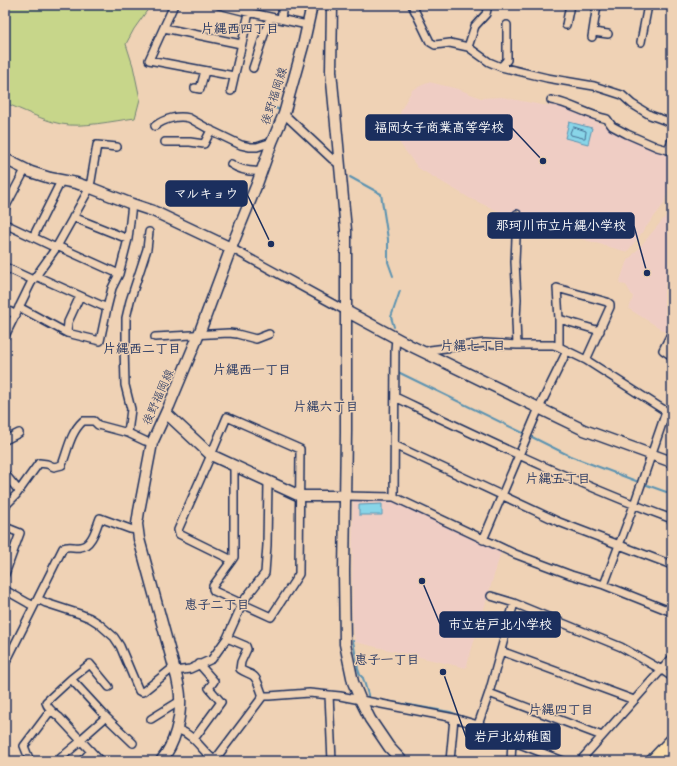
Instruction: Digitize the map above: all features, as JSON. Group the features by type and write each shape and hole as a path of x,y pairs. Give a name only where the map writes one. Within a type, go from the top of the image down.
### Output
{"highway":[{"path":"653,761 672,740"}],"street":[{"path":"174,5 149,60 234,76"},
{"path":"219,5 249,9 270,17 307,25"},
{"path":"281,19 283,5"},
{"name":"後野福岡線","path":"161,761 171,744 177,729 180,696 139,539 137,530 138,511 152,443 199,334 284,114 312,5"},
{"path":"332,5 331,71 346,230 345,644 352,682 360,699 377,730 389,747 402,761"},
{"path":"412,5 430,42 435,45 450,43 468,47 489,62 501,67 547,78 594,86 622,95 632,104 650,115 672,123"},
{"path":"468,47 475,26 486,14 488,5"},
{"path":"566,25 570,5"},
{"path":"597,5 593,34 608,34"},
{"path":"641,42 648,5"},
{"path":"231,91 249,9"},
{"path":"253,68 270,17"},
{"path":"501,67 507,60 507,25"},
{"path":"164,28 241,44"},
{"path":"200,89 205,71"},
{"path":"551,100 597,117 607,119 612,126 657,147 668,150 672,140"},
{"path":"284,114 340,165"},
{"path":"155,126 161,122 185,117 241,145 250,147 263,146 272,142"},
{"path":"165,142 190,142 204,144 211,130"},
{"path":"5,336 34,278 56,247 90,188 97,145 117,146"},
{"path":"5,159 25,170 41,176 76,183 153,211 231,248 423,352 584,430 672,462"},
{"path":"231,164 238,168 262,171"},
{"path":"5,208 25,170"},
{"path":"33,237 61,181"},
{"path":"19,307 67,333 100,341 112,288 119,274 128,239 132,204"},
{"path":"516,214 515,262 517,345"},
{"path":"73,217 128,239"},
{"path":"5,224 119,274"},
{"path":"128,433 131,409 125,385 124,345 126,342 126,318 147,249 149,232"},
{"path":"5,267 107,308"},
{"path":"559,347 557,288 607,302 610,304 610,307 586,360"},
{"path":"67,333 68,322 80,296"},
{"path":"5,310 16,315"},
{"path":"559,319 600,331"},
{"path":"155,337 199,334 237,334 256,338 269,334"},
{"path":"671,334 663,350 672,356"},
{"path":"394,496 394,397 396,338"},
{"path":"423,352 485,343 547,345 559,347 586,360 669,414 651,454 634,505 604,585"},
{"path":"483,540 518,455 567,351"},
{"path":"394,397 518,455 634,505 672,518"},
{"path":"166,413 211,455 300,496 394,496 483,540 516,554 545,566 604,585 672,612"},
{"path":"232,560 179,534 178,530 227,417 300,449 299,574 271,617 214,591 213,589 213,586 232,560 234,557 234,466"},
{"path":"5,506 16,495 39,463 54,467 62,465 73,435 83,421 94,421 98,424 128,433 152,443"},
{"path":"5,440 19,433"},
{"path":"394,445 559,522 672,565"},
{"path":"5,474 19,491"},
{"path":"38,599 90,618 111,634 118,641 137,687 142,692 174,669 190,669 212,659 227,638 241,604 265,574 268,481"},
{"path":"5,664 8,649 38,599 64,548 66,546 79,548 83,547 92,536 100,518 130,529 137,530"},
{"path":"5,527 20,533 8,558 5,574"},
{"path":"5,590 34,606"},
{"path":"491,596 620,647 672,677"},
{"path":"478,725 514,604"},
{"path":"227,638 246,646 247,649 241,662 240,669 256,678 263,696"},
{"path":"501,651 634,700"},
{"path":"580,761 672,658"},
{"path":"100,761 51,710 46,702 90,664 109,687"},
{"path":"194,739 221,702 209,688 214,681 199,664"},
{"path":"71,679 106,717 133,743"},
{"path":"489,692 602,736"},
{"path":"263,696 309,693 328,695 360,699 454,718 478,725 512,741 562,761"},
{"path":"328,695 332,761"},
{"path":"177,729 194,739 214,761 263,696"},
{"path":"151,719 180,701"},
{"path":"30,761 24,746 51,710"},
{"path":"57,761 106,717"},
{"path":"450,761 454,718"},
{"path":"511,761 512,741"},
{"path":"82,761 91,751"}],"shaded area":[{"path":"429,82 458,89 481,98 502,97 542,105 559,106 672,154 672,173 664,204 627,252 523,222 471,199 418,168 398,141 397,121 403,106 412,90"},
{"path":"672,209 672,332 666,332 629,309 633,297 626,285 619,284 626,263"},
{"path":"393,499 501,552 466,668 355,642 352,616 353,500"}],"green space":[{"path":"5,5 151,5 134,29 126,44 133,66 140,99 135,118 98,124 69,125 47,120 5,103"}],"water":[{"path":"569,122 592,128 588,144 565,138"},
{"path":"382,504 382,515 359,515 359,505"}],"waterway":[{"path":"271,106 280,110"},
{"path":"350,177 381,194 388,239 388,262 393,276"},
{"path":"394,327 391,317 400,291"},
{"path":"398,371 523,433"},
{"path":"530,436 570,456 636,481"},
{"path":"644,484 672,494"},
{"path":"353,641 358,669 363,678 369,698 450,712 468,719"},
{"path":"486,725 516,736 515,741"}],"place":[{"name":"福岡女子商業高等学校","path":"543,161"},
{"name":"マルキョウ","path":"271,244"},
{"name":"那珂川市立片縄小学校","path":"647,273"},
{"name":"市立岩戸北小学校","path":"422,581"},
{"name":"岩戸北幼稚園","path":"443,672"}],"district":[{"name":"片縄西四丁目","path":"240,28"},
{"name":"片縄七丁目","path":"473,345"},
{"name":"片縄西二丁目","path":"142,348"},
{"name":"片縄西一丁目","path":"252,369"},
{"name":"片縄六丁目","path":"326,406"},
{"name":"片縄五丁目","path":"558,478"},
{"name":"恵子二丁目","path":"217,604"},
{"name":"恵子一丁目","path":"387,659"},
{"name":"片縄四丁目","path":"561,709"}]}
